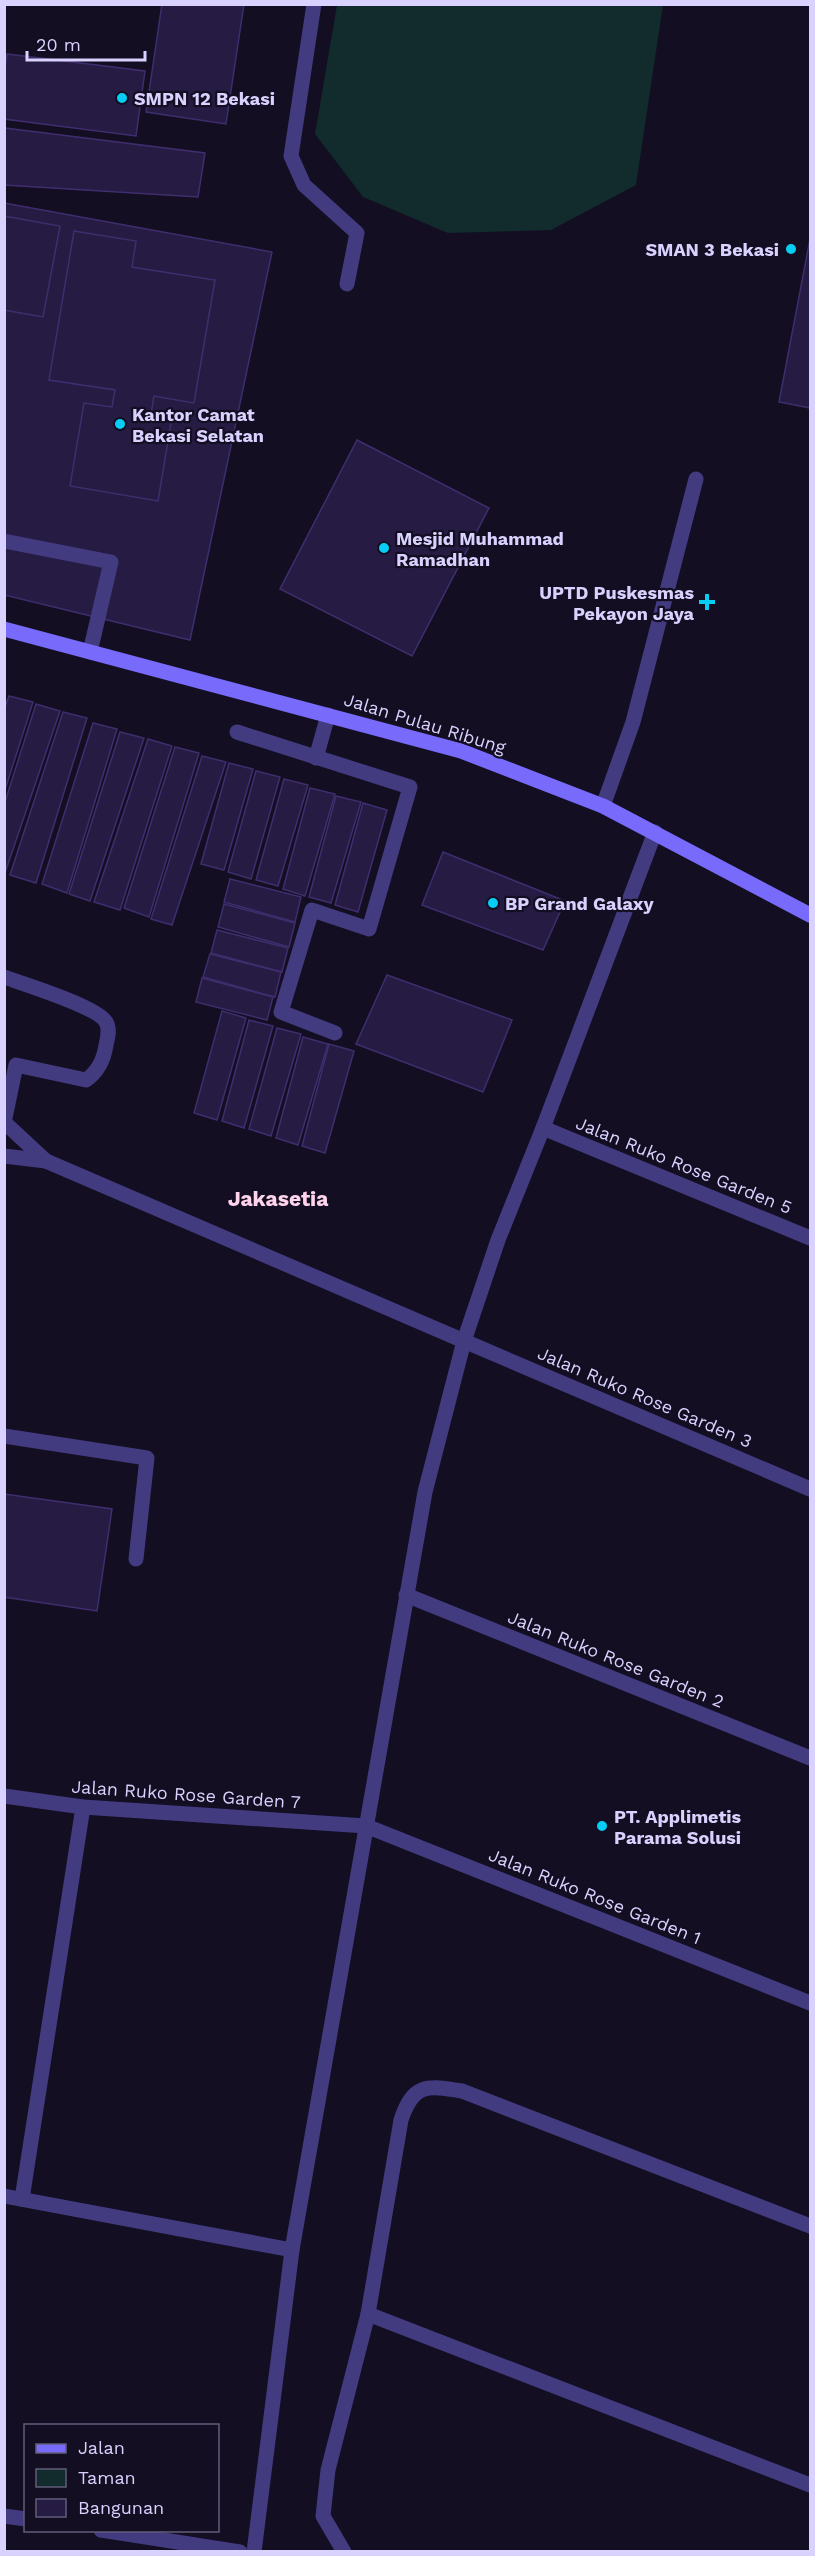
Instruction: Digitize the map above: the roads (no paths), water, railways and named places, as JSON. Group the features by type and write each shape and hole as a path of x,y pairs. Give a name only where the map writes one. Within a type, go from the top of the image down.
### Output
{"main road":[{"name":"Jalan Pulau Ribung","path":"4,629 461,751 603,806 810,915"}],"street":[{"path":"314,4 291,156 304,185 357,233 347,284"},
{"path":"603,806 633,722 696,479"},
{"path":"4,541 111,562 90,652"},
{"path":"316,758 328,715"},
{"path":"237,732 410,787 369,929 312,910 298,955 281,1012 336,1033"},
{"path":"254,2552 292,2250 425,1492 464,1341 498,1240 655,832"},
{"path":"4,977 88,1008 102,1016 109,1029 105,1055 97,1071 86,1080 10,1063 5,1123 46,1161"},
{"name":"Jalan Ruko Rose Garden 5","path":"543,1128 810,1238"},
{"path":"4,1156 46,1161"},
{"name":"Jalan Ruko Rose Garden 3","path":"46,1161 810,1489"},
{"path":"4,1436 147,1458 136,1559"},
{"name":"Jalan Ruko Rose Garden 2","path":"406,1595 810,1758"},
{"name":"Jalan Ruko Rose Garden 7","path":"4,1796 83,1807 366,1826"},
{"path":"22,2199 83,1807"},
{"name":"Jalan Ruko Rose Garden 1","path":"366,1826 810,2003"},
{"path":"344,2552 323,2516 327,2482 368,2314 401,2121 407,2101 421,2090 440,2087 462,2091 810,2226"},
{"path":"4,2196 292,2250"},
{"path":"368,2314 810,2485"},
{"path":"4,2516 24,2519"},
{"path":"114,2532 240,2552"}],"place":[{"name":"SMPN 12 Bekasi","path":"122,98"},
{"name":"SMAN 3 Bekasi","path":"791,249"},
{"name":"Kantor Camat Bekasi Selatan","path":"120,424"},
{"name":"Mesjid Muhammad Ramadhan","path":"384,548"},
{"name":"UPTD Puskesmas Pekayon Jaya","path":"707,602"},
{"name":"BP Grand Galaxy","path":"493,903"},
{"name":"PT. Applimetis Parama Solusi","path":"602,1826"}],"district":[{"name":"Jakasetia","path":"278,1198"}]}
